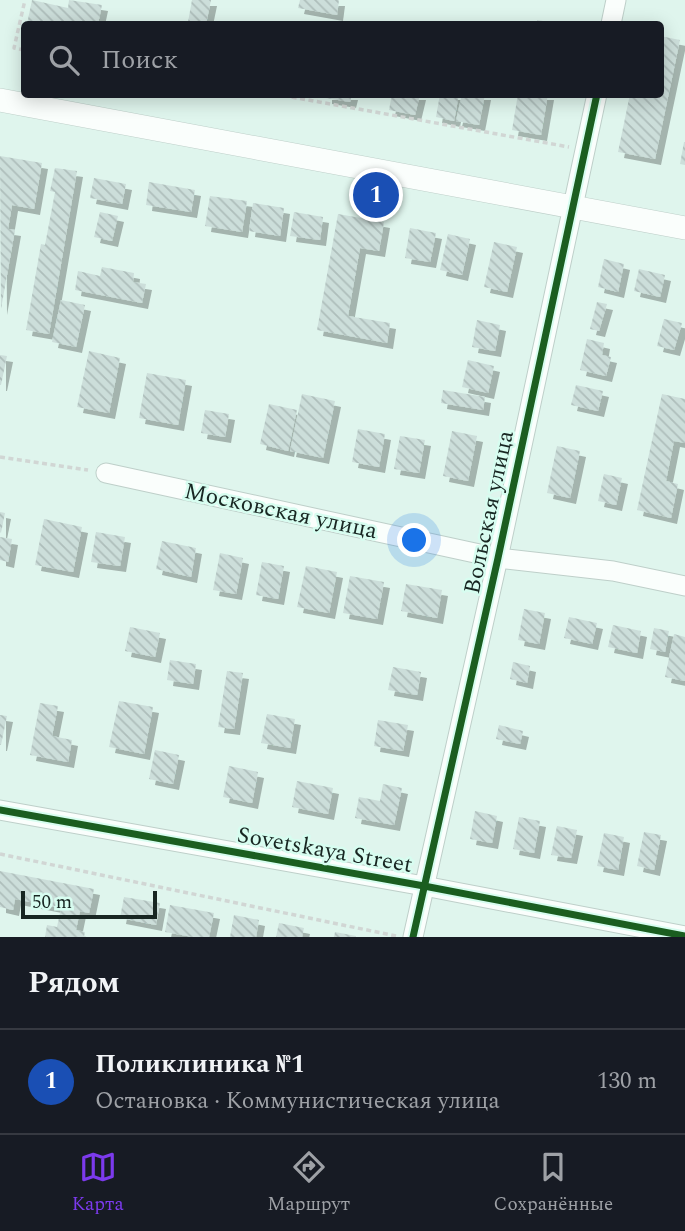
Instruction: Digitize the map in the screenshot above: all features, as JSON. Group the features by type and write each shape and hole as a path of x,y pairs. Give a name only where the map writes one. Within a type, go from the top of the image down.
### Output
{"main road":[{"path":"0,100 685,228"}],"street":[{"path":"612,21 616,0"},
{"name":"Вольская улица","path":"413,937 575,207 596,98"},
{"name":"Московская улица","path":"106,472 498,558 613,571 685,586"},
{"name":"Sovetskaya Street","path":"0,810 685,936"}],"path":[{"path":"21,49 14,48 25,0"},
{"path":"297,98 586,150"},
{"path":"0,457 106,472"},
{"path":"0,854 403,937"}],"building":[{"path":"32,0 68,8 69,0 102,5 99,21 28,21"},
{"path":"192,0 211,0 207,21 188,21"},
{"path":"300,0 339,0 337,15 298,8"},
{"path":"664,37 680,40 655,159 618,152 629,98 664,98"},
{"path":"326,98 351,98 350,102"},
{"path":"391,98 419,98 415,115 389,110"},
{"path":"439,98 458,98 454,121 436,117"},
{"path":"461,98 484,98 479,125 456,121"},
{"path":"517,98 547,98 541,135 512,130"},
{"path":"685,142 685,165 680,164"},
{"path":"0,156 42,163 34,209 12,205 8,229 15,230 1,309"},
{"path":"55,168 77,171 49,334 26,330 41,244 45,245 55,192 50,191"},
{"path":"94,178 126,184 122,204 90,198"},
{"path":"149,182 195,190 191,212 146,205"},
{"path":"210,196 247,201 242,232 205,226"},
{"path":"253,203 284,208 280,236 249,231"},
{"path":"100,212 118,216 112,241 94,237"},
{"path":"294,212 323,217 320,240 290,236"},
{"path":"338,214 384,222 379,251 360,248 348,316 390,323 387,343 317,330"},
{"path":"410,228 436,233 430,262 405,258"},
{"path":"448,234 470,239 462,275 440,270"},
{"path":"494,242 517,247 507,292 484,287"},
{"path":"604,259 624,264 618,292 598,287"},
{"path":"102,267 134,273 133,282 146,284 142,303 75,290 78,271 100,276"},
{"path":"639,269 665,275 660,297 634,291"},
{"path":"61,300 85,305 76,347 52,342"},
{"path":"597,302 607,304 599,331 590,329"},
{"path":"664,319 682,323 674,350 657,346"},
{"path":"477,320 500,325 495,351 472,347"},
{"path":"587,339 604,343 602,355 611,357 606,376 580,370"},
{"path":"89,351 120,358 109,413 77,407"},
{"path":"0,355 7,356 1,385 0,385"},
{"path":"468,360 494,366 488,393 462,387"},
{"path":"147,373 186,380 178,425 139,418"},
{"path":"576,385 603,391 598,411 571,405"},
{"path":"443,390 485,397 483,410 441,403"},
{"path":"302,394 335,401 323,458 290,451"},
{"path":"662,394 685,399 685,443 674,441 666,481 678,484 671,518 637,510"},
{"path":"269,404 297,410 288,451 260,444"},
{"path":"205,410 229,414 225,437 201,433"},
{"path":"358,429 385,434 379,467 352,462"},
{"path":"452,431 477,436 468,481 443,476"},
{"path":"400,436 425,440 419,473 394,469"},
{"path":"557,446 580,451 570,498 547,493"},
{"path":"604,474 622,478 616,505 598,501"},
{"path":"0,512 5,513 1,533 0,532"},
{"path":"44,519 82,527 73,572 35,565"},
{"path":"96,532 125,537 120,566 91,562"},
{"path":"0,537 12,539 8,562 0,560"},
{"path":"162,541 196,548 191,577 156,569"},
{"path":"220,553 243,558 236,594 213,590"},
{"path":"262,562 284,566 278,599 256,595"},
{"path":"306,566 337,572 329,613 297,607"},
{"path":"350,576 384,582 377,619 343,613"},
{"path":"406,584 442,590 437,618 401,611"},
{"path":"524,609 545,613 539,644 518,640"},
{"path":"569,617 597,623 592,644 564,638"},
{"path":"613,625 641,631 637,653 608,647"},
{"path":"130,627 160,633 155,657 125,651"},
{"path":"654,628 669,631 665,652 650,649"},
{"path":"674,634 685,637 685,681 665,677"},
{"path":"170,660 196,664 193,684 167,680"},
{"path":"513,662 530,666 527,683 510,679"},
{"path":"393,667 421,672 417,695 388,690"},
{"path":"227,671 243,673 234,729 218,727"},
{"path":"119,701 153,707 144,754 109,747"},
{"path":"40,703 58,706 52,736 72,740 68,762 30,755"},
{"path":"267,714 295,719 290,748 261,743"},
{"path":"0,715 7,716 1,745 0,745"},
{"path":"378,720 408,725 403,751 374,746"},
{"path":"499,725 523,731 520,744 496,739"},
{"path":"155,750 179,755 173,784 149,779"},
{"path":"229,766 258,772 252,803 223,797"},
{"path":"297,781 333,788 328,814 292,807"},
{"path":"383,784 402,788 394,825 355,818 359,797 380,801"},
{"path":"475,811 497,816 492,843 470,839"},
{"path":"519,817 540,821 534,853 513,849"},
{"path":"557,826 577,830 571,858 551,855"},
{"path":"644,832 661,835 654,870 637,866"},
{"path":"604,833 624,837 618,870 597,866"},
{"path":"0,871 94,889 89,913 80,911 76,930 85,932 84,937 45,937 47,925 57,927 61,908 15,899 13,910 0,907"},
{"path":"124,897 160,903 156,925 120,918"},
{"path":"170,905 214,913 209,937 165,932"},
{"path":"234,915 259,920 256,937 230,937"},
{"path":"279,923 304,928 302,937 276,937"},
{"path":"335,932 356,936 356,937 334,937"}],"cycle path":[{"path":"413,937 498,558 596,98"},
{"path":"0,810 685,936"}],"place":[{"name":"Поликлиника №1","path":"376,195"}]}
